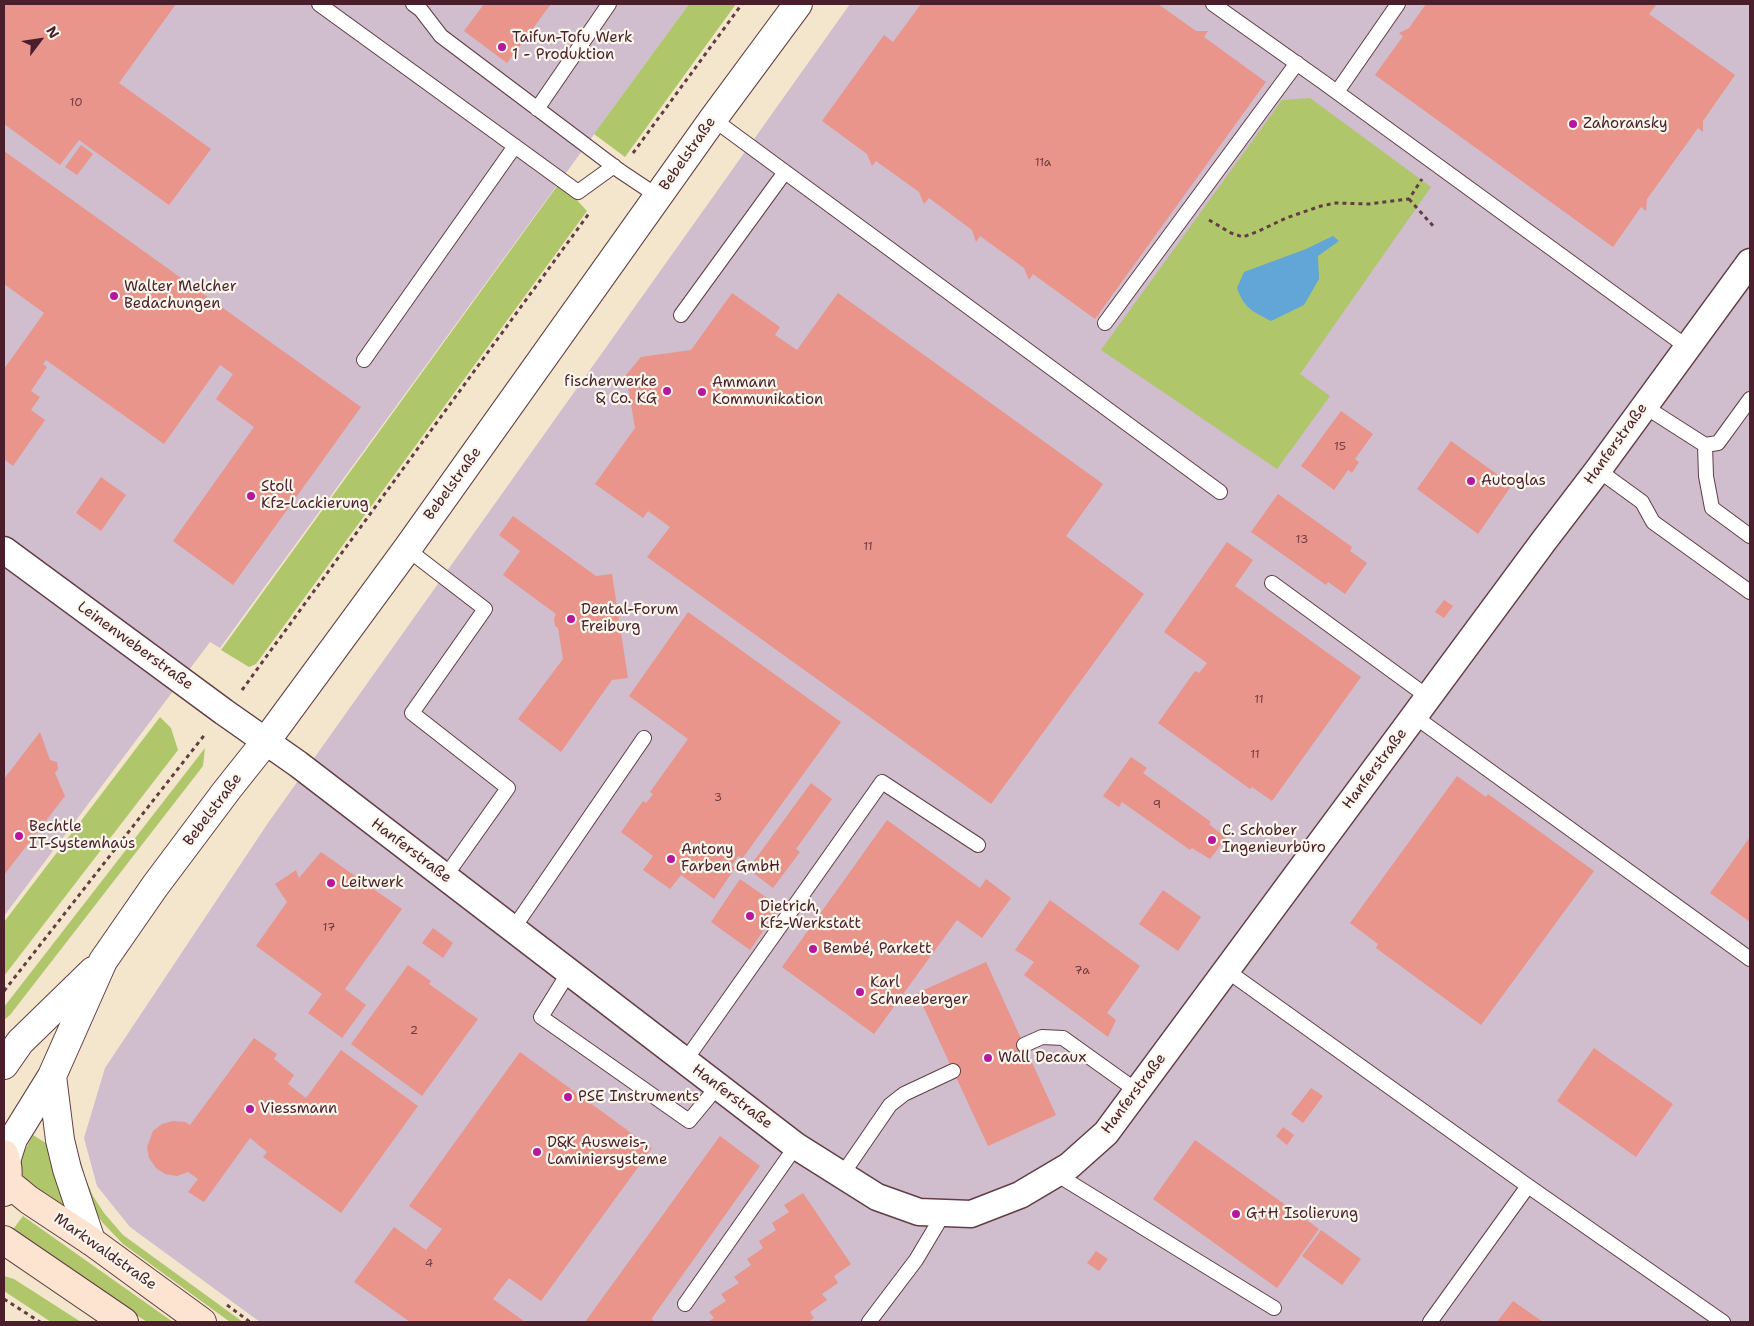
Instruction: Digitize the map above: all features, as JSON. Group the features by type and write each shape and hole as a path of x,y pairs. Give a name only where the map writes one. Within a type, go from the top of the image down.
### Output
{"main road":[{"name":"Markwaldstraße","path":"5,1172 29,1200 92,1241 202,1322"},
{"path":"4,1240 124,1322"}],"street":[{"name":"Bebelstraße","path":"5,1172 13,1140 52,1076 103,961 155,886 266,741 407,549 713,119 798,4"},
{"name":"Hanferstraße","path":"266,741 796,1146 877,1197 920,1212 972,1214 1020,1195 1056,1174 1069,1166 1106,1134 1750,262"},
{"name":"Leinenweberstraße","path":"4,550 266,741"},
{"name":"Bebelstraße","path":"4,1065 12,1044 103,961"},
{"path":"52,1076 60,1140 67,1169 92,1241"}],"lane":[{"path":"319,4 578,192 617,169"},
{"path":"413,4 441,36 617,169 658,197"},
{"path":"537,109 609,4"},
{"path":"1213,4 1687,347"},
{"path":"1337,92 1398,4"},
{"path":"1105,323 1297,63"},
{"path":"713,119 1220,492"},
{"path":"364,360 515,146"},
{"path":"680,314 785,172"},
{"path":"1644,406 1705,445 1718,443 1750,399"},
{"path":"1705,445 1706,476 1712,508 1750,536"},
{"path":"1598,470 1642,502 1653,522 1750,592"},
{"path":"407,549 485,609 412,713 508,788 445,877"},
{"path":"1272,583 1421,706 1750,959"},
{"path":"513,929 644,738"},
{"path":"685,1061 882,782 978,846"},
{"path":"1226,970 1722,1322"},
{"path":"569,972 541,1017 689,1121 718,1086"},
{"path":"1024,1045 1042,1037 1063,1038 1137,1091"},
{"path":"842,1175 890,1105 904,1094 953,1071"},
{"path":"685,1304 796,1146"},
{"path":"1056,1174 1274,1308"},
{"path":"1430,1322 1528,1186"},
{"path":"869,1322 916,1260 944,1213"}],"path":[{"path":"617,169 742,4"},
{"path":"1409,199 1433,162"},
{"path":"1189,209 1231,233 1243,236 1259,232 1286,218 1322,206 1336,203 1368,204 1409,199"},
{"path":"1409,199 1434,227"},
{"path":"4,991 201,739 249,681 591,211"},
{"path":"4,1299 40,1322"},
{"path":"219,1299 250,1322"}],"shaded area":[{"path":"4,4 689,4 220,648 210,642 4,916"},
{"path":"850,4 1750,4 1750,1322 260,1322 130,1227 97,1186 84,1138 105,1068 268,823"}],"green space":[{"path":"689,4 736,4 625,157 594,134"},
{"path":"1310,98 1431,187 1300,374 1330,396 1277,469 1101,350 1282,100"},
{"path":"560,182 587,211 256,664 249,667 221,650"},
{"path":"160,717 171,728 178,750 4,976 4,922"},
{"path":"205,748 203,766 10,1015 4,1020 4,1007"},
{"path":"33,1135 52,1147 57,1183 70,1216 25,1186 19,1161"},
{"path":"75,1156 81,1162 93,1196 104,1213 123,1235 243,1322 230,1322 123,1244 103,1223 86,1200"},
{"path":"23,1216 173,1322 147,1322 11,1232"},
{"path":"4,1276 14,1279 81,1322 51,1322 4,1291"}],"water":[{"path":"1333,236 1339,241 1318,256 1319,279 1304,305 1271,321 1246,305 1237,288 1244,272 1306,249"}],"building":[{"path":"4,4 176,4 119,83 211,149 169,205 79,140 60,165 4,124"},
{"name":"Taifun-Tofu Werk 1 - Produktion","path":"484,4 551,4 507,63 464,31"},
{"path":"921,4 1158,4 1196,31 1208,31 1204,37 1266,82 1095,319 1033,274 1029,280 1024,268 980,236 976,242 972,230 929,198 924,204 919,192 876,161 872,166 867,154 822,121 884,35 893,42"},
{"name":"Zahoransky","path":"1426,4 1654,4 1656,5 1649,14 1735,75 1703,121 1703,132 1698,128 1647,199 1646,211 1641,207 1613,247 1375,75 1403,36 1399,33 1409,28"},
{"path":"81,145 93,154 77,175 65,167"},
{"name":"Walter Melcher Bedachungen","path":"4,151 361,407 233,585 173,541 254,427 216,399 233,374 220,365 164,444 46,360 43,364 47,367 31,391 40,397 31,410 45,420 13,466 4,459 4,369 44,313 4,284"},
{"path":"732,293 780,327 775,335 797,350 838,293 1103,484 1066,536 1144,594 991,804 647,557 670,527 648,511 643,518 595,484 635,428 626,375 641,357 691,350"},
{"path":"1341,411 1373,434 1355,459 1359,462 1352,473 1348,470 1334,490 1301,466"},
{"path":"1451,441 1512,485 1478,534 1417,489"},
{"path":"101,477 126,495 101,531 76,513"},
{"path":"1278,494 1352,547 1350,551 1367,563 1345,594 1328,582 1326,585 1251,532"},
{"path":"513,516 596,576 612,574 628,678 612,680 561,752 518,719 563,659 558,628 555,626 554,618 556,614 503,575 520,551 499,535"},
{"path":"1227,542 1253,560 1235,586 1361,677 1272,801 1252,787 1250,789 1158,723 1195,671 1199,673 1207,663 1164,632"},
{"path":"1444,600 1453,606 1444,618 1435,612"},
{"path":"688,612 841,722 742,859 738,856 732,865 735,868 714,899 681,875 670,889 643,870 653,856 621,832 643,801 646,803 653,794 650,792 688,739 629,696"},
{"name":"Bechtle IT-Systemhaus","path":"40,732 50,760 57,762 58,769 55,773 65,796 4,875 4,779"},
{"path":"1131,757 1147,768 1143,773 1211,822 1209,824 1226,838 1210,859 1192,848 1190,850 1122,802 1119,807 1103,796"},
{"path":"1457,776 1486,797 1488,794 1594,871 1481,1025 1376,948 1378,944 1350,923"},
{"path":"811,783 832,799 796,849 800,852 773,888 748,869"},
{"path":"887,820 980,888 986,879 1011,898 982,938 957,920 874,1034 782,967"},
{"path":"1750,837 1750,922 1710,893"},
{"path":"321,852 402,909 345,989 366,1005 342,1038 308,1013 322,994 256,946 287,902 275,884 296,870 299,878"},
{"path":"740,879 780,907 750,950 711,922"},
{"path":"1163,890 1201,917 1178,951 1139,924"},
{"path":"1050,900 1140,966 1107,1013 1116,1020 1108,1037 1024,975 1034,962 1015,950"},
{"path":"433,928 453,943 443,958 422,943"},
{"name":"Wall Decaux","path":"986,962 1056,1115 988,1146 917,993"},
{"path":"408,965 431,981 429,984 478,1019 422,1096 351,1044"},
{"path":"254,1038 277,1054 274,1059 294,1075 288,1084 306,1098 341,1050 418,1106 341,1213 263,1157 267,1152 250,1138 204,1202 188,1192 198,1179 188,1172 177,1176 165,1174 156,1168 149,1158 147,1147 153,1131 162,1124 173,1121 185,1122 190,1125"},
{"path":"1594,1048 1673,1104 1636,1157 1557,1101"},
{"path":"520,1052 652,1148 541,1301 509,1278 493,1299 525,1322 410,1322 354,1282 394,1227 426,1250 442,1229 409,1206"},
{"path":"1311,1088 1323,1096 1303,1123 1291,1114"},
{"path":"1283,1127 1294,1135 1287,1145 1276,1136"},
{"path":"720,1136 760,1166 652,1318 652,1320 658,1322 585,1322"},
{"name":"G+H Isolierung","path":"1195,1140 1319,1229 1277,1288 1153,1199"},
{"path":"803,1193 851,1264 834,1276 838,1283 822,1294 827,1300 810,1312 814,1318 808,1322 708,1322 714,1318 709,1312 726,1301 721,1294 739,1283 734,1277 751,1265 747,1259 763,1248 759,1241 776,1230 772,1223 789,1212 784,1205"},
{"path":"1321,1230 1361,1259 1342,1285 1302,1256"},
{"path":"1096,1251 1108,1259 1099,1271 1087,1263"},
{"path":"1513,1301 1543,1322 1497,1322"}],"place":[{"name":"Taifun-Tofu Werk 1 - Produktion","path":"502,47"},
{"name":"Zahoransky","path":"1573,124"},
{"name":"Walter Melcher Bedachungen","path":"114,296"},
{"name":"fischerwerke & Co. KG","path":"667,391"},
{"name":"Ammann Kommunikation","path":"702,392"},
{"name":"Autoglas","path":"1471,481"},
{"name":"Stoll Kfz-Lackierung","path":"251,496"},
{"name":"Dental-Forum Freiburg","path":"571,619"},
{"name":"Bechtle IT-Systemhaus","path":"19,836"},
{"name":"C. Schober Ingenieurbüro","path":"1212,840"},
{"name":"Antony Farben GmbH","path":"671,859"},
{"name":"Leitwerk","path":"331,883"},
{"name":"Dietrich, Kfz-Werkstatt","path":"750,916"},
{"name":"Bembé, Parkett","path":"813,949"},
{"name":"Karl Schneeberger","path":"860,992"},
{"name":"Wall Decaux","path":"988,1058"},
{"name":"PSE Instruments","path":"568,1097"},
{"name":"Viessmann","path":"250,1109"},
{"name":"D&K Ausweis-, Laminiersysteme","path":"537,1152"},
{"name":"G+H Isolierung","path":"1236,1214"}]}
